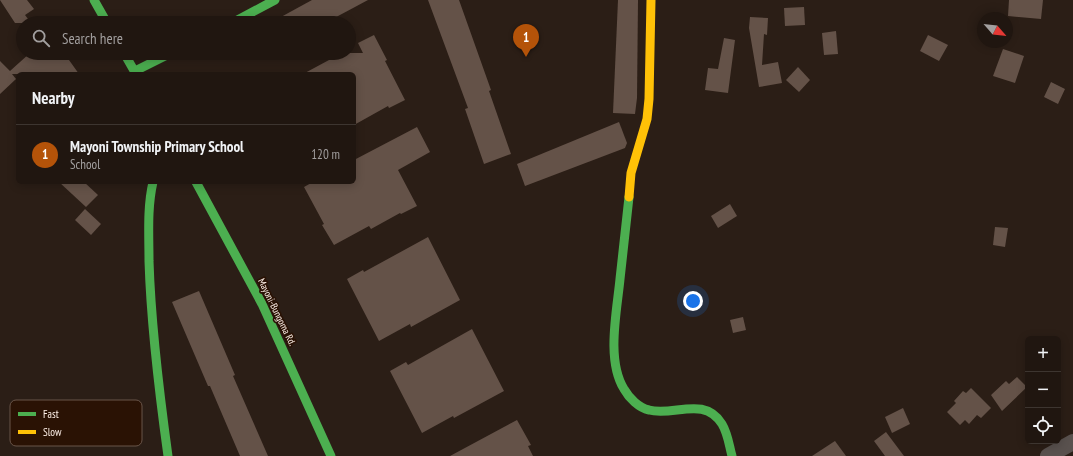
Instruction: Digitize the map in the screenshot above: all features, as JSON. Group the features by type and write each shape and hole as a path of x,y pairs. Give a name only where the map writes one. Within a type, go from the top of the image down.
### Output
{"street":[{"path":"94,0 103,16"},
{"path":"245,16 276,0"},
{"path":"651,0 649,99 647,119 634,161 629,190 615,328 614,352 616,366 619,380 627,396 633,402 645,409 656,411 687,407 696,408 719,419 732,456"},
{"path":"128,60 135,72"},
{"path":"138,72 159,60"},
{"path":"153,184 150,198 149,285 159,394 168,456"},
{"name":"Mayoni-Bungoma Rd.","path":"197,184 262,304 330,456"},
{"path":"1048,456 1073,442"}],"building":[{"path":"0,0 27,0 34,9 25,15 26,16 16,16 15,23"},
{"path":"312,0 368,0 338,16 283,16"},
{"path":"428,0 459,0 491,90 489,91 511,154 484,164 465,109 468,108"},
{"path":"618,0 638,0 637,98 635,114 613,113"},
{"path":"1009,0 1043,0 1041,19 1013,16 1013,12 1008,12"},
{"path":"804,7 805,25 785,26 784,8"},
{"path":"750,17 768,18 767,35 764,34 762,65 778,62 782,83 759,87 749,28"},
{"path":"836,31 838,54 824,55 822,33"},
{"path":"374,35 387,60 385,61 405,100 389,108 388,106 356,124 356,72 307,72 329,60 356,60 356,53 363,53 358,43"},
{"path":"928,35 948,45 939,61 920,51"},
{"path":"724,38 735,40 728,93 705,90 708,68 718,69"},
{"path":"1003,49 1024,56 1015,83 993,76"},
{"path":"22,60 69,60 78,72 16,72 16,74 12,74 16,79 0,94 0,61 10,71"},
{"path":"798,67 810,80 799,92 786,80"},
{"path":"1051,82 1065,89 1058,104 1044,97"},
{"path":"619,122 627,143 625,148 525,186 517,164"},
{"path":"417,127 430,152 398,170 417,206 401,214 400,213 371,229 369,226 334,245 322,225 324,224 304,187 309,184 356,184 356,159"},
{"path":"61,184 86,184 98,195 86,207"},
{"path":"730,204 737,216 718,228 711,216"},
{"path":"85,209 101,224 91,235 75,220"},
{"path":"995,227 1008,228 1005,247 993,245"},
{"path":"428,237 460,300 411,327 410,324 379,341 347,279 363,270 364,272"},
{"path":"199,291 235,375 233,376 268,456 240,456 172,302"},
{"path":"743,317 746,330 733,333 730,320"},
{"path":"472,329 504,391 454,418 453,416 422,433 390,371 406,362 408,365"},
{"path":"1017,377 1025,385 1025,389 1002,411 991,395 1006,381 1009,384"},
{"path":"971,388 991,408 981,418 977,415 969,424 965,420 960,425 947,412 956,403 954,401 963,391 966,393"},
{"path":"903,408 910,424 892,433 885,417"},
{"path":"517,420 531,445 528,446 533,456 450,456"},
{"path":"886,432 904,456 885,456 874,441"},
{"path":"835,441 846,456 812,456"}],"traffic: fast":[{"path":"94,0 103,16"},
{"path":"245,16 275,0"},
{"path":"128,60 135,72"},
{"path":"135,71 157,60"},
{"path":"153,184 149,222 150,285 156,358 168,456"},
{"path":"197,184 262,304 331,456"},
{"path":"629,197 614,335 615,364 619,377 629,396 638,405 645,409 658,411 697,409 715,415 724,428 732,456"}],"traffic: slow":[{"path":"629,197 631,173 647,119 649,99 651,0"}],"place":[{"name":"Mayoni Township Primary School","path":"526,57"}]}
